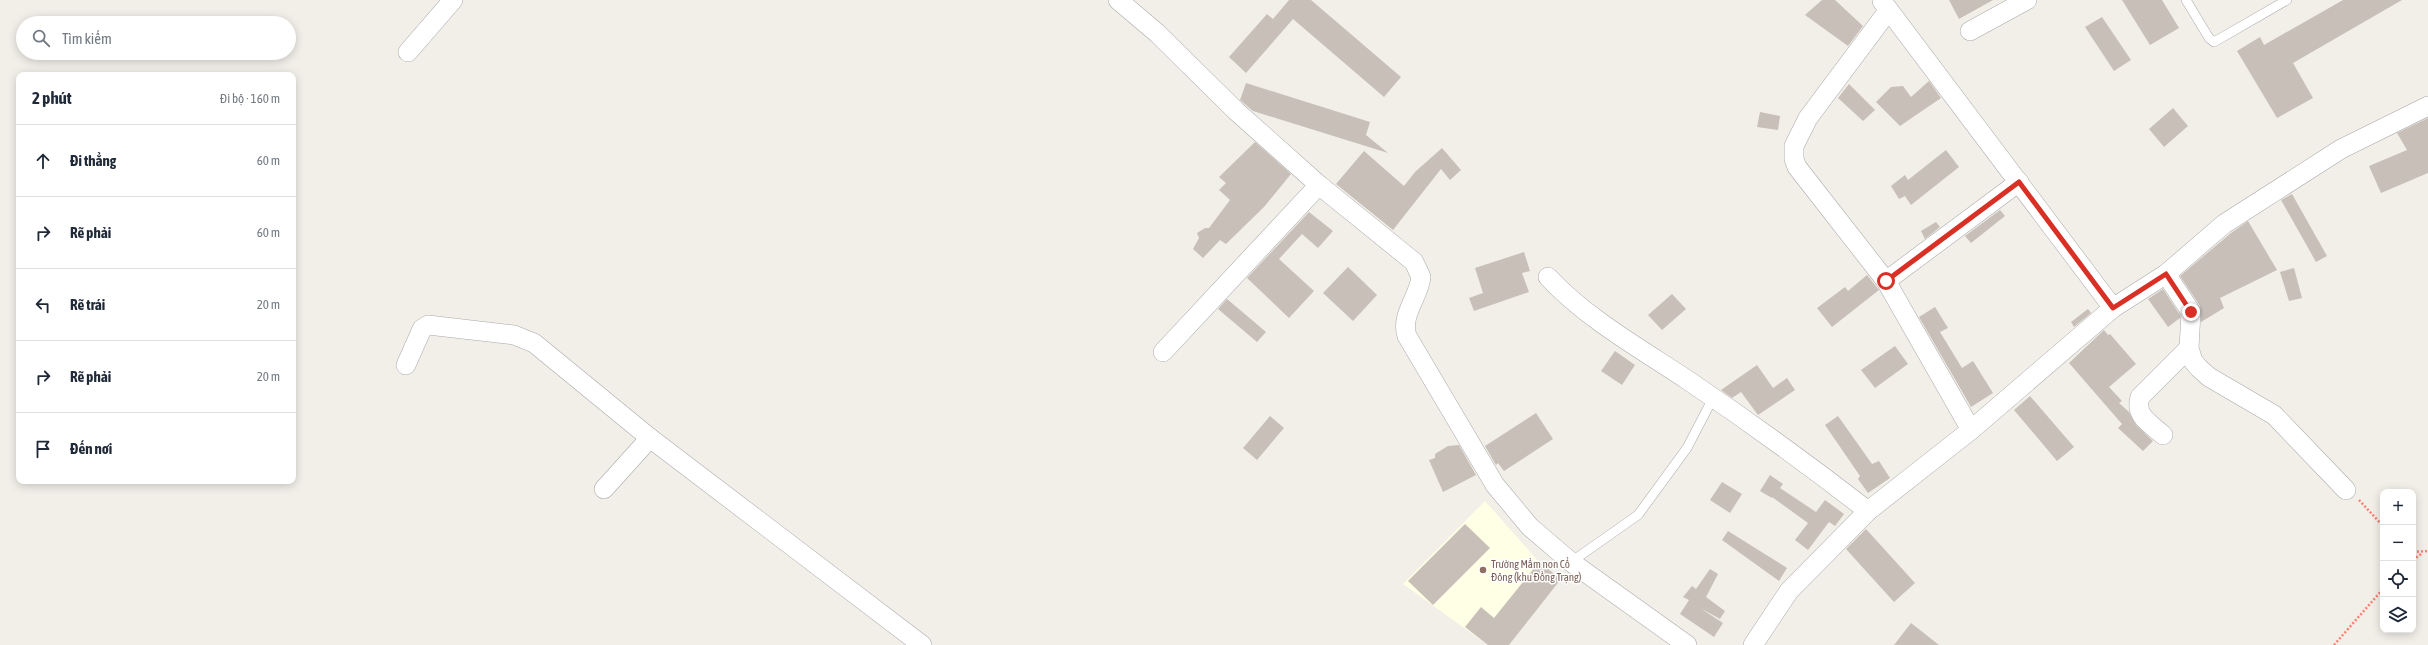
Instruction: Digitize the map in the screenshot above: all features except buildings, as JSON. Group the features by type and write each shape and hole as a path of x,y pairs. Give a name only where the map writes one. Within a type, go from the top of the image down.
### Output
{"street":[{"path":"408,52 453,0"},
{"path":"1118,0 1157,33 1236,112 1319,185 1414,262 1419,271 1420,284 1406,320 1405,328 1412,347 1495,486 1530,527 1571,562 1687,645"},
{"path":"1970,31 2027,0"},
{"path":"1971,430 1886,281 1797,167 1794,152 1797,138 1808,118 1885,5 2113,308"},
{"path":"1753,645 1789,591 1868,511 1971,430 2113,308 2166,274 2224,224 2340,149 2428,106"},
{"path":"1886,281 2019,182"},
{"path":"1163,352 1319,185"},
{"path":"2166,274 2191,312 2189,348 2193,360 2199,368 2280,420 2346,490"},
{"path":"1548,277 1561,291 1582,308 1714,398 1868,511"},
{"path":"406,365 422,329 428,325 514,335 534,343 650,438 922,645"},
{"path":"2163,435 2139,413 2137,406 2140,397 2189,348"},
{"path":"604,489 650,438"}],"lane":[{"path":"2186,0 2209,38 2214,42 2287,0"},
{"path":"1571,562 1638,515 1687,448 1714,398"}],"path":[{"path":"2346,490 2382,525"},
{"path":"2416,552 2428,552"},
{"path":"2416,558 2422,553"},
{"path":"2334,645 2380,592"}],"shaded area":[{"name":"Trường Mầm non Cổ Đông (khu Đồng Trạng)","path":"1485,501 1539,562 1561,579 1509,645 1488,645 1403,584"}],"place":[{"name":"Trường Mầm non Cổ Đông (khu Đồng Trạng)","path":"1483,570"}],"route":[{"path":"1886,281 2019,182 2113,308 2166,274 2191,312"}]}
